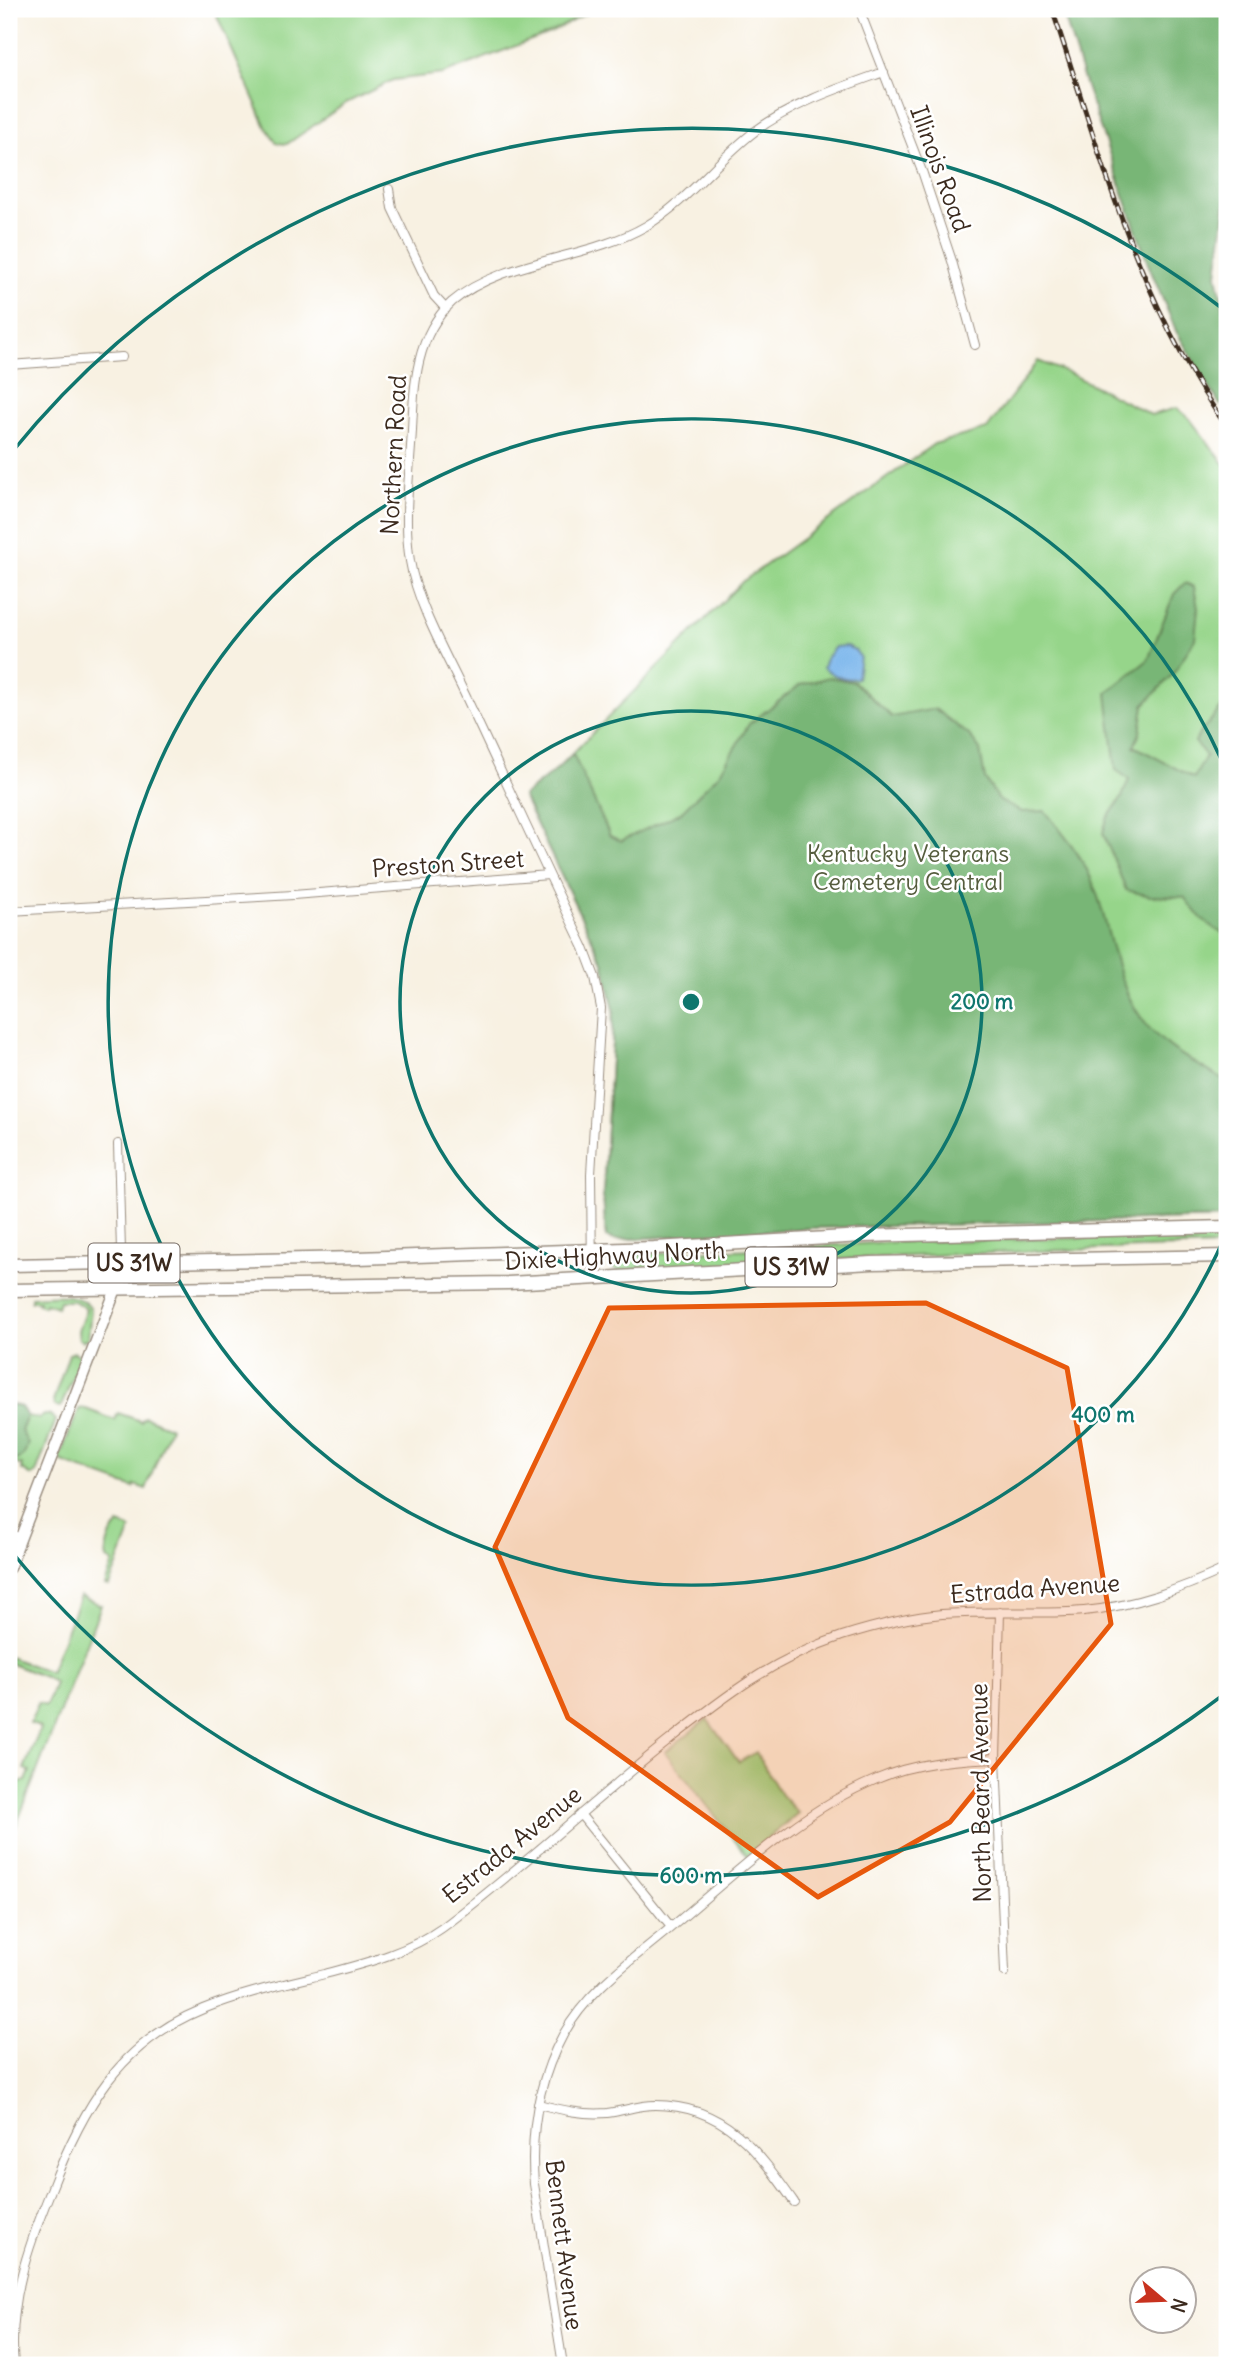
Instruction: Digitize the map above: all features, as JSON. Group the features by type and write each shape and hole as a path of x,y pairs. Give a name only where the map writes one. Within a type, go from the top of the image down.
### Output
{"highway":[{"name":"Dixie Highway North","path":"121,1264 654,1248 863,1236 1227,1227"},
{"name":"Dixie Highway North","path":"116,1289 398,1286 592,1279 872,1263 1227,1256"},
{"name":"US 31W","path":"9,1265 121,1264"},
{"name":"US 31W","path":"9,1290 116,1289"}],"main road":[{"path":"9,1568 116,1289"}],"street":[{"name":"Illinois Road","path":"859,9 952,261 975,345"},
{"name":"Northern Road","path":"549,875 439,639 419,593 410,563 408,531 416,380 429,331 446,309 462,295 490,279 634,233 674,206 743,141 766,124 800,104 884,72"},
{"path":"389,189 391,208 434,296 446,309"},
{"path":"9,365 122,357"},
{"name":"Preston Street","path":"9,911 293,895 549,875 584,948 600,1000 601,1024 591,1169 592,1279"},
{"path":"116,1289 121,1264 118,1144"},
{"path":"9,1535 21,1537"},
{"name":"Estrada Avenue","path":"14,2365 12,2343 21,2272 65,2153 100,2087 138,2047 185,2017 219,2003 407,1949 441,1928 735,1689 781,1661 824,1643 893,1622 941,1614 1056,1612 1111,1607 1168,1593 1227,1568"},
{"name":"North Beard Avenue","path":"1000,1612 996,1758 1005,1972"},
{"name":"Bennett Avenue","path":"563,2365 534,2184 533,2137 546,2076 556,2050 576,2015 601,1985 760,1853 843,1795 876,1779 909,1768 942,1761 996,1758"},
{"path":"580,1814 671,1927"},
{"path":"538,2104 569,2112 589,2113 654,2105 704,2114 728,2126 749,2143 794,2202"}],"highlighted area":[{"path":"926,1303 1067,1368 1111,1624 950,1822 818,1897 568,1718 495,1547 609,1308"}],"green space":[{"path":"214,9 594,9 552,32 443,74 393,80 346,103 287,144 277,143 266,127"},
{"path":"1062,9 1227,9 1227,192 1217,275 1227,324 1227,405 1220,405 1176,331 1148,264 1086,87"},
{"name":"Kentucky Veterans Cemetery Central","path":"1038,361 1071,374 1151,415 1177,408 1189,418 1227,467 1227,1218 811,1228 614,1240 606,1237 603,1195 614,1010 603,962 523,796 556,770 742,582 934,444 987,429"},
{"path":"1185,583 1194,587 1198,608 1195,639 1173,674 1144,705 1140,733 1134,746 1194,778 1206,756 1195,742 1227,701 1227,935 1203,919 1184,897 1150,896 1126,890 1103,833 1107,819 1122,797 1129,779 1116,770 1107,693 1148,660 1174,594"},
{"path":"829,677 854,682 892,717 935,709 969,735 980,750 985,779 999,800 1022,812 1045,811 1068,841 1084,864 1096,891 1118,969 1133,1006 1153,1033 1183,1056 1227,1082 1227,1218 811,1228 614,1240 606,1237 603,1195 614,1010 603,962 523,796 573,754 610,836 621,841 680,813 720,773 749,724 800,685"},
{"path":"1227,1235 1227,1246 922,1256 618,1271 612,1268 609,1260 612,1256 896,1242"},
{"path":"55,1295 72,1297 86,1303 91,1309 88,1338 82,1341 79,1339 78,1331 86,1309 74,1301 59,1301 57,1307 45,1303 44,1306 38,1304 39,1301 31,1301 31,1297"},
{"path":"74,1352 80,1359 62,1404 60,1407 55,1406 53,1401 69,1354"},
{"path":"9,1404 21,1407 27,1416 21,1431 28,1443 24,1455 17,1460 9,1459"},
{"path":"83,1408 115,1420 118,1413 141,1421 145,1417 170,1427 146,1489 135,1485 134,1488 62,1462 59,1458 79,1409"},
{"path":"45,1415 56,1420 36,1473 32,1476 21,1469 22,1465 9,1463 9,1459 17,1460 21,1431 27,1416 39,1418"},
{"path":"119,1524 131,1529 109,1586 105,1585 113,1562 107,1559 106,1550 110,1536"},
{"path":"80,1596 101,1605 9,1844 9,1803 14,1783 26,1781 30,1771 24,1769 40,1727 30,1723 38,1703 46,1706 55,1683 9,1663 9,1657 50,1672"},
{"path":"707,1719 739,1762 756,1752 781,1795 798,1813 747,1856 665,1752"}],"water":[{"path":"846,646 855,650 860,657 857,678 839,677 823,668 826,658 835,647"}],"railway":[{"path":"1052,9 1105,171 1145,278 1196,380 1227,427"}]}
